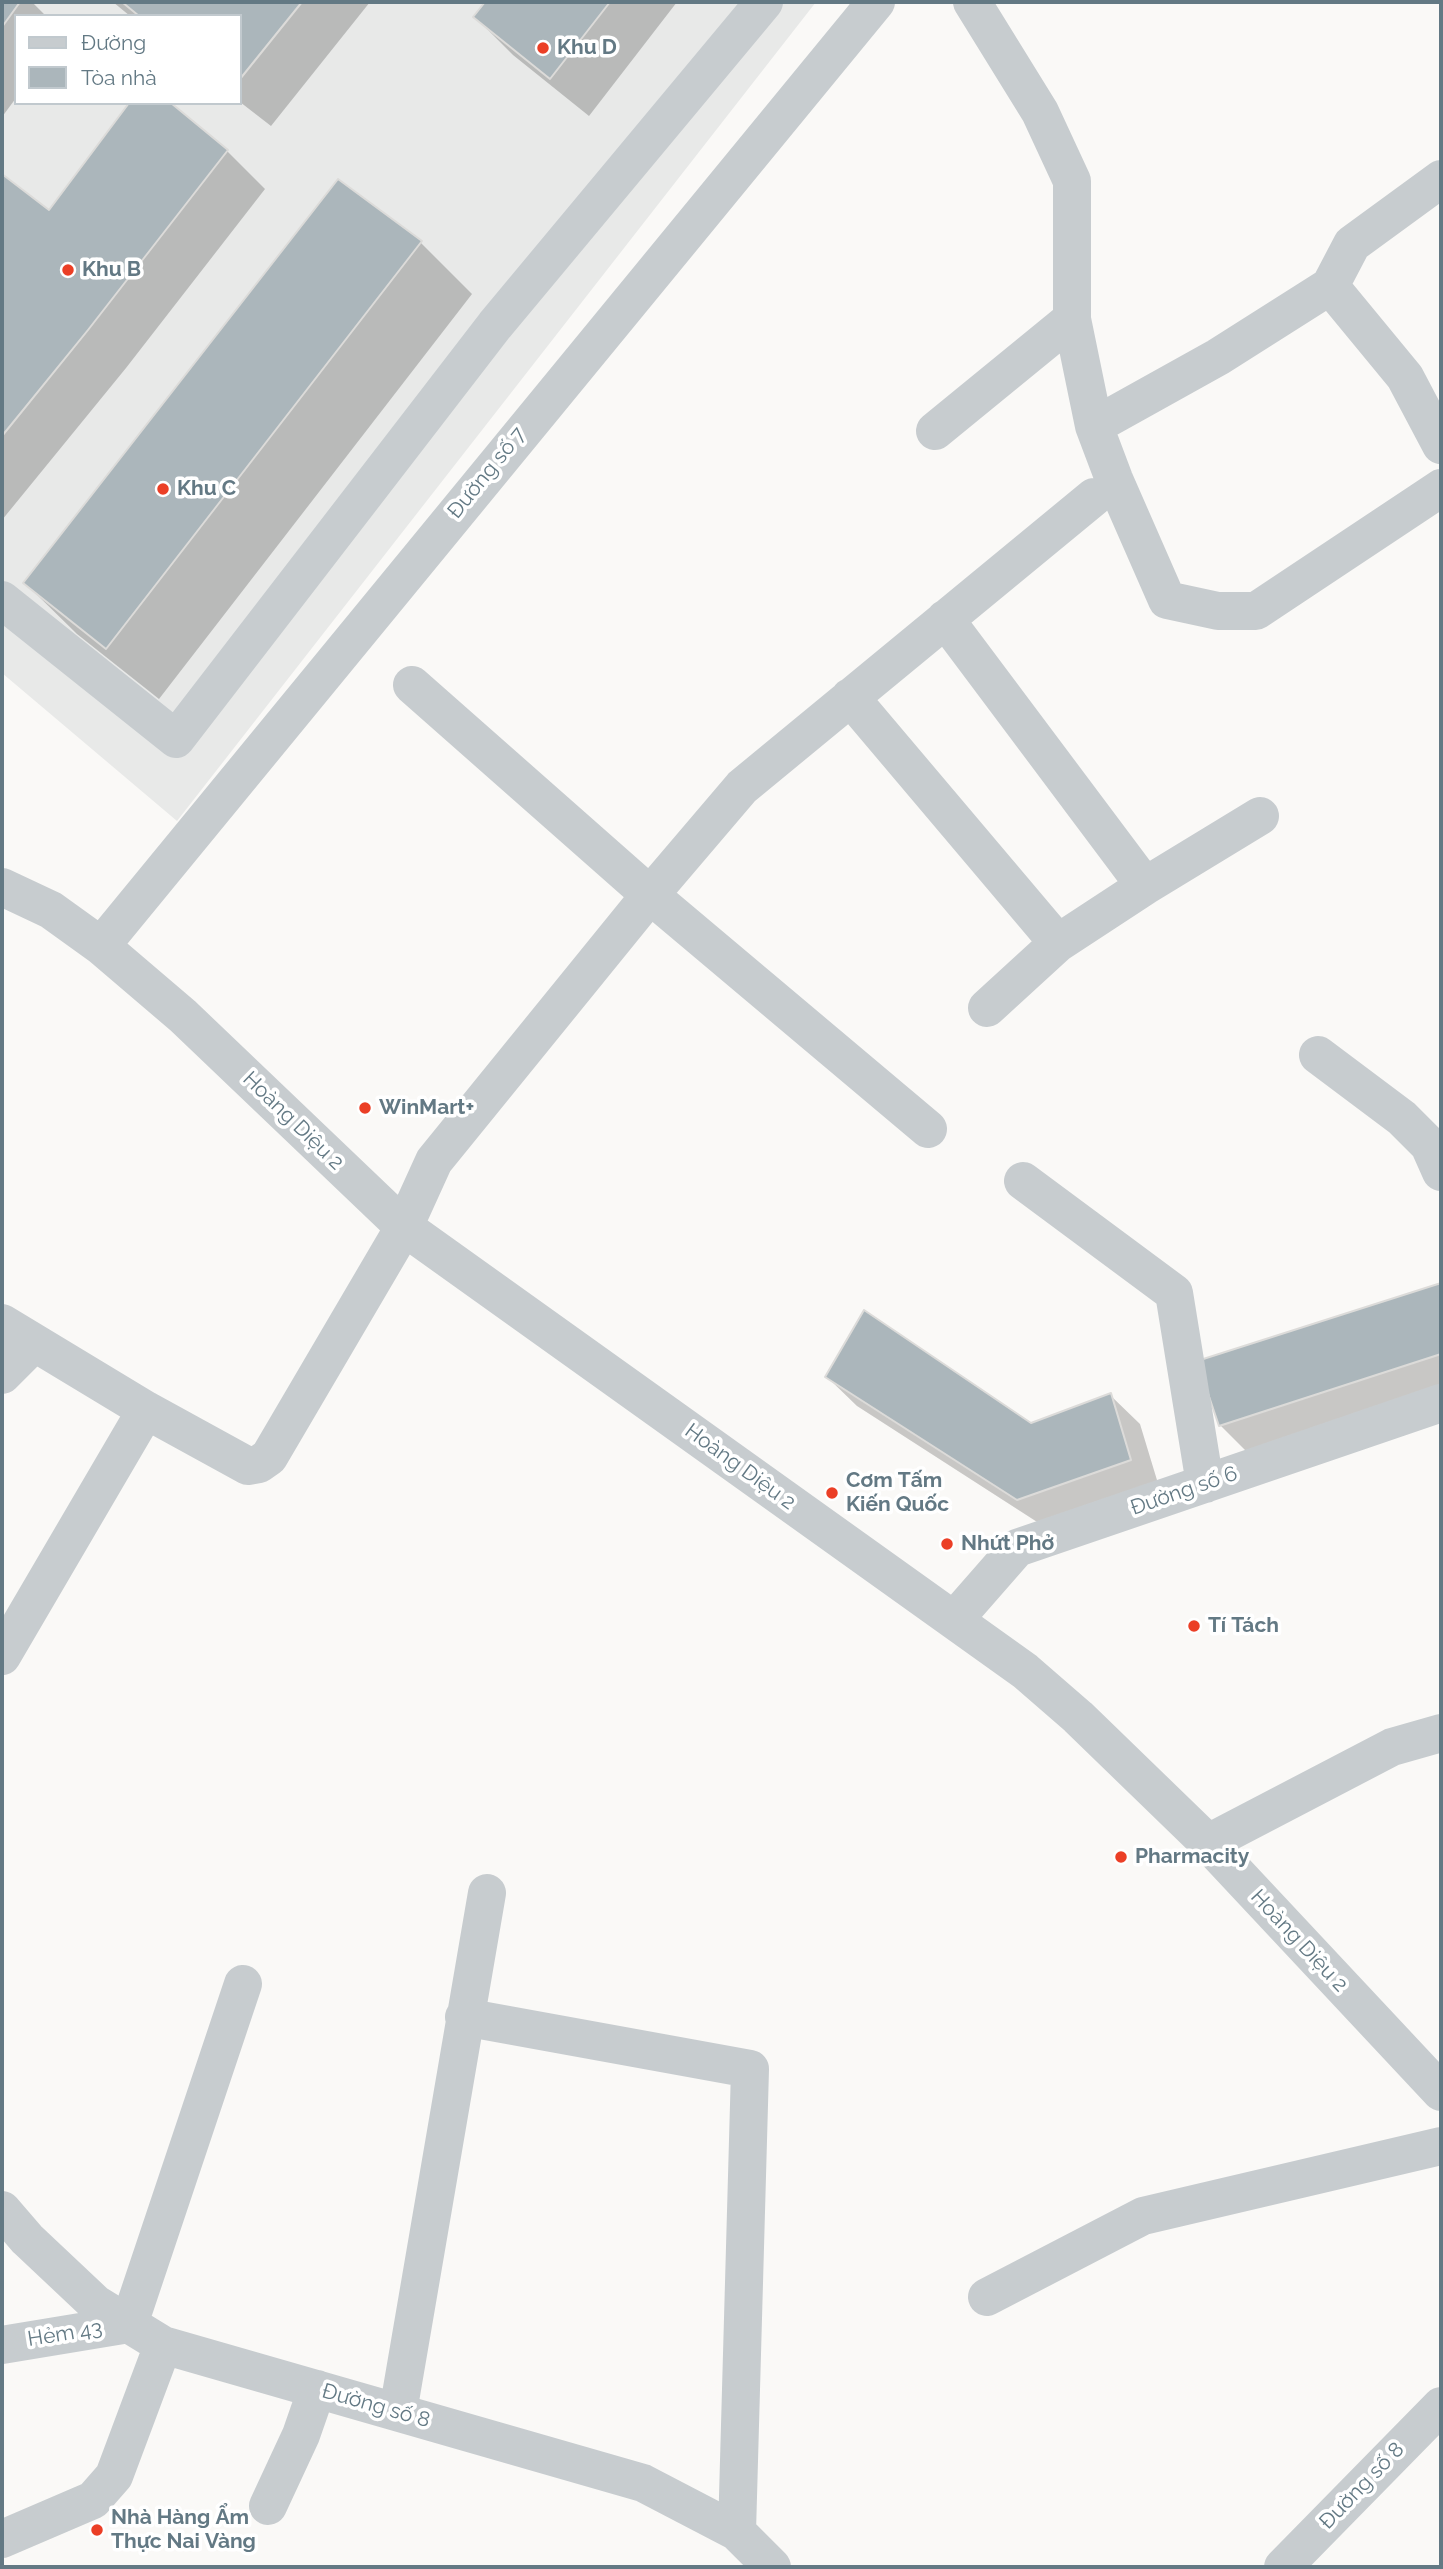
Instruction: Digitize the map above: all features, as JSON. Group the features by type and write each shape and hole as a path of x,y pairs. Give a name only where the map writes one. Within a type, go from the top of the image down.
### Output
{"street":[{"path":"2,600 176,739 495,325 764,2"},
{"name":"Đường số 7","path":"101,946 876,2"},
{"path":"972,2 1040,112 1072,181 1072,319 1094,426 1167,600 1218,611 1256,611 1441,488"},
{"path":"1094,426 1218,357 1330,286 1352,244 1441,179"},
{"path":"1330,286 1405,377 1441,445"},
{"path":"935,432 1072,319"},
{"path":"2,1323 146,1410 248,1466 260,1464 269,1457 404,1227 433,1161 650,895 742,788 1094,497"},
{"path":"945,619 1144,886"},
{"path":"412,685 650,895 928,1129"},
{"path":"850,697 1058,943"},
{"path":"987,1008 1058,943 1144,886 1260,816"},
{"name":"Hoàng Diệu 2","path":"2,887 51,910 101,946 183,1016 404,1227 1025,1671 1079,1717 1208,1843 1441,2092"},
{"path":"1318,1055 1402,1118 1429,1145 1441,1172"},
{"path":"1023,1181 1174,1293 1205,1484"},
{"path":"2,1375 34,1343"},
{"name":"Đường số 6","path":"954,1620 1017,1548 1441,1403"},
{"path":"2,1656 146,1410"},
{"path":"1208,1843 1392,1747 1441,1733"},
{"path":"398,2412 487,1893"},
{"path":"129,2324 243,1984"},
{"path":"464,2017 750,2069 737,2532"},
{"path":"987,2297 1143,2216 1441,2146"},
{"name":"Đường số 8","path":"2,2210 65,2276 96,2304 163,2345 643,2483 737,2532 772,2567"},
{"name":"Hẻm 43","path":"2,2345 129,2324"},
{"path":"2,2539 93,2500 114,2476 163,2345"},
{"path":"268,2506 301,2435 317,2389"},
{"name":"Đường số 8","path":"1283,2567 1441,2406"}],"shaded area":[{"path":"2,2 816,2 177,821 2,673"}],"building":[{"path":"2,2 20,2 2,27"},
{"path":"122,2 302,2 242,77 242,14 137,14"},
{"name":"Khu D","path":"485,2 610,2 550,79 473,17"},
{"name":"Khu B","path":"128,105 173,105 228,150 2,436 2,174 49,210"},
{"name":"Khu C","path":"338,179 422,241 106,649 23,583"},
{"path":"1441,1283 1441,1354 1219,1426 1197,1361"},
{"path":"864,1310 1031,1423 1111,1393 1131,1460 1017,1500 825,1377"}],"place":[{"name":"Khu D","path":"543,48"},
{"name":"Khu B","path":"68,270"},
{"name":"Khu C","path":"163,489"},
{"name":"WinMart+","path":"365,1108"},
{"name":"Cơm Tấm Kiến Quốc","path":"832,1493"},
{"name":"Nhứt Phở","path":"947,1544"},
{"name":"Tí Tách","path":"1194,1626"},
{"name":"Pharmacity","path":"1121,1857"},
{"name":"Nhà Hàng Ẩm Thực Nai Vàng","path":"97,2530"}]}
